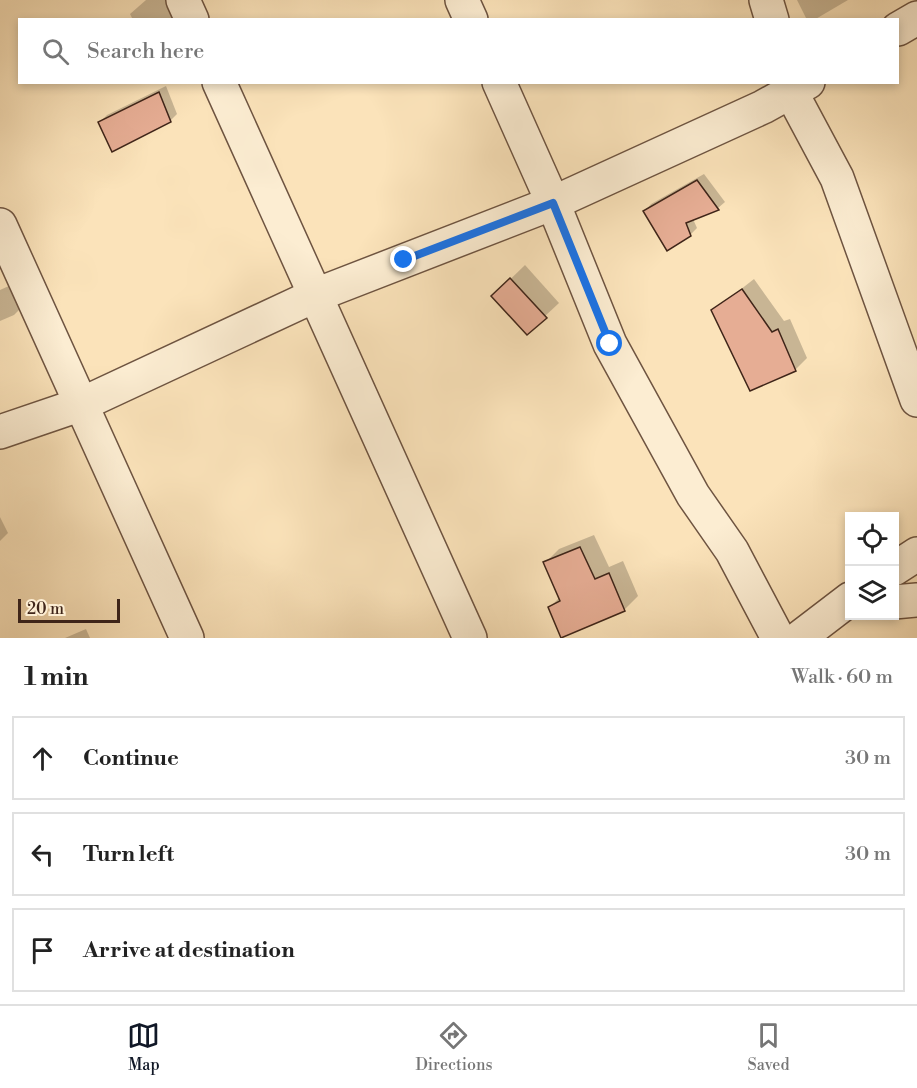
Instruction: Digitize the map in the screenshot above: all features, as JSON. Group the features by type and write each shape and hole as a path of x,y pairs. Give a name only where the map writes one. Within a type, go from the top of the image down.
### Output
{"street":[{"path":"183,0 191,18"},
{"path":"462,0 470,18"},
{"path":"766,0 771,18"},
{"path":"899,28 917,18"},
{"path":"220,84 470,638"},
{"path":"500,84 553,203 610,344 693,495 732,551 778,638"},
{"path":"0,432 82,404 316,295 553,203 796,86 837,178 917,400"},
{"path":"0,225 187,638"},
{"path":"899,566 917,554"},
{"path":"899,602 917,600"},
{"path":"799,638 845,602"},
{"path":"810,638 848,620"}],"building":[{"path":"159,92 171,122 112,152 98,122"},
{"path":"697,180 719,210 686,223 691,236 667,251 643,211"},
{"path":"510,278 547,318 527,335 491,296"},
{"path":"742,289 772,332 778,329 796,371 750,391 711,310"},
{"path":"580,547 595,579 609,573 625,611 561,638 548,607 560,601 543,562"}],"route":[{"path":"404,260 553,203 610,344"}]}
